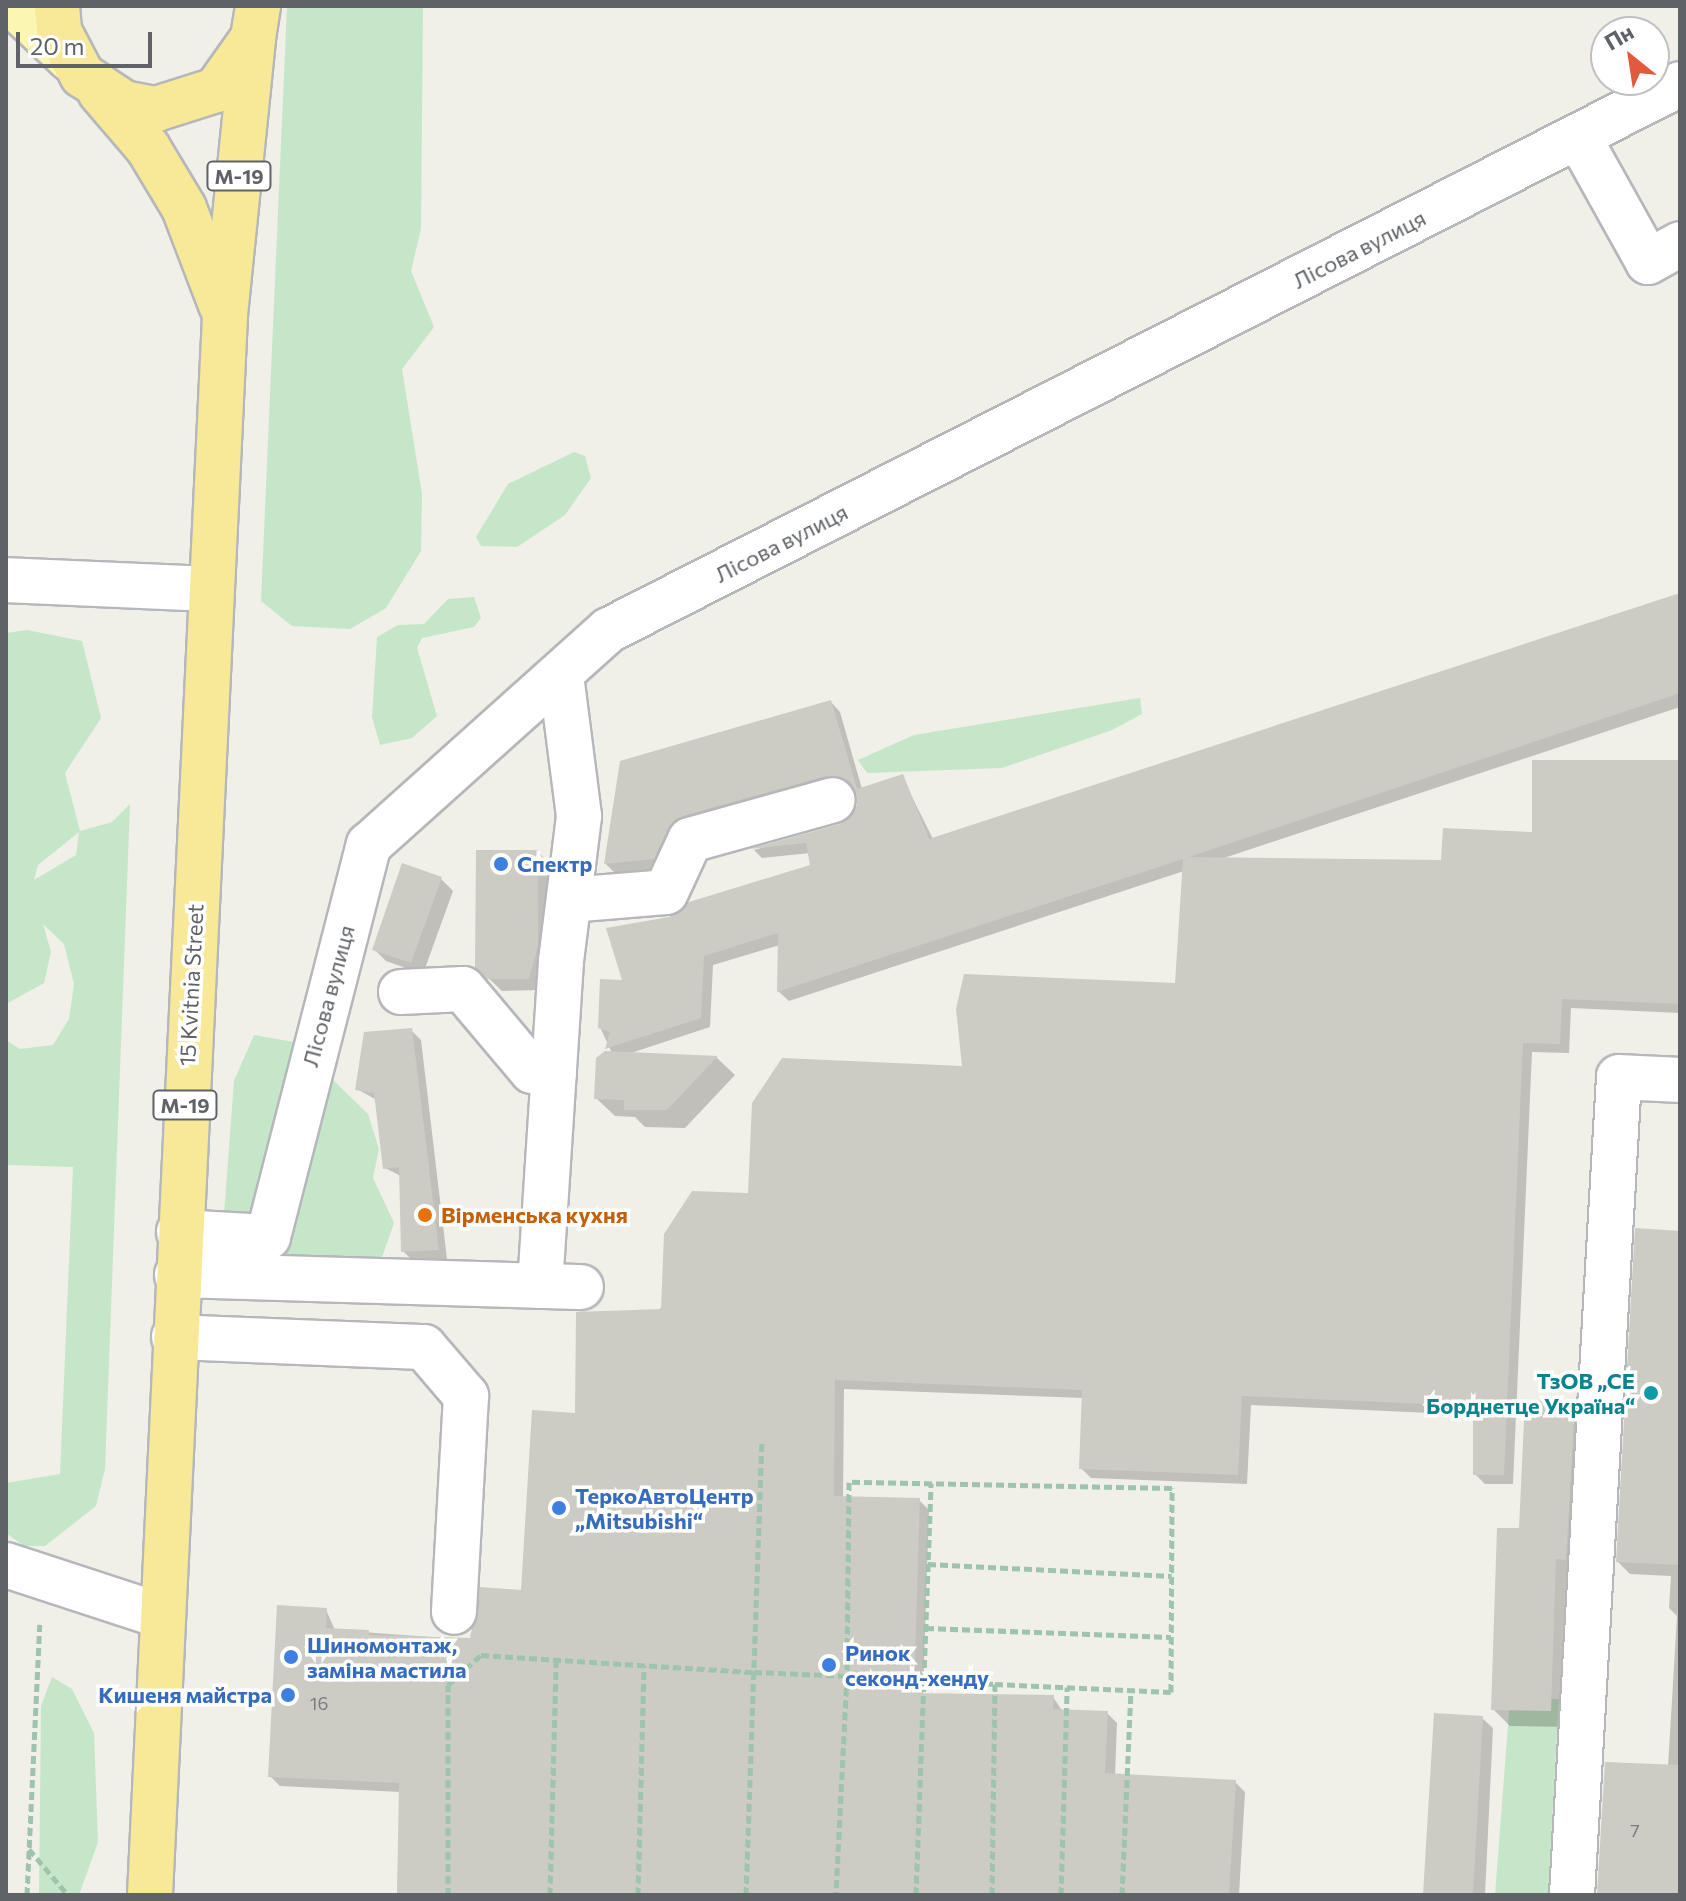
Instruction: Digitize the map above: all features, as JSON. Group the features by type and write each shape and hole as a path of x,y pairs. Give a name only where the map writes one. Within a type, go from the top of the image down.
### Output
{"highway":[{"name":"М-19","path":"57,6 83,73 156,109 188,104 216,90 255,22"},
{"name":"15 Kvitnia Street","path":"150,1895 159,1615 225,315 255,22"},
{"name":"15 Kvitnia Street","path":"83,73 148,148 184,208 225,315"}],"main road":[{"path":"14,6 83,73"}],"street":[{"name":"Лісова вулиця","path":"178,1254 268,1237 369,845 609,630 1680,84"},
{"path":"1578,136 1648,262 1680,244"},
{"path":"6,580 211,589"},
{"path":"178,1254 561,1287 554,1074 579,816 561,675"},
{"path":"569,900 666,892 690,840 833,800"},
{"path":"401,992 463,989 532,1071 554,1074"},
{"path":"1572,1895 1619,1077 1680,1080"},
{"path":"174,1337 424,1347 466,1396 454,1612"},
{"path":"24,1572 159,1615"}],"path":[{"path":"746,1895 762,1441"},
{"path":"448,1895 448,1685 481,1655 754,1672 847,1676 1171,1692 1172,1488 849,1482 847,1676 836,1895"},
{"path":"916,1895 931,1483"},
{"path":"928,1564 1172,1576"},
{"path":"24,1572 29,1849 27,1895"},
{"path":"926,1628 1171,1637"},
{"path":"550,1895 556,1660"},
{"path":"638,1895 644,1665"},
{"path":"992,1895 995,1684"},
{"path":"1061,1895 1067,1687"},
{"path":"1122,1895 1131,1690"},
{"path":"29,1849 68,1895"}],"green space":[{"path":"287,6 423,6 421,229 411,271 434,327 402,369 422,494 421,551 386,608 350,629 292,626 261,601"},
{"path":"574,452 585,456 591,478 565,515 517,547 481,546 476,537 508,484"},
{"path":"474,597 481,618 474,627 422,638 417,648 437,716 412,738 380,745 372,717 377,637 398,625 424,624 448,599"},
{"path":"27,630 82,641 101,718 65,773 80,831 112,822 130,804 105,1469 96,1506 45,1546 24,1546 6,1533 6,1483 60,1474 73,1167 8,1165 6,1040 20,1049 53,1045 69,1019 74,984 64,944 43,924 51,952 44,983 6,1004 6,633","holes":["79,832 76,855 34,880 38,865"]},
{"path":"1140,698 1142,714 1112,730 1002,768 867,773 858,760 914,735"},
{"path":"254,1035 294,1042 368,1114 379,1149 373,1178 394,1223 373,1283 277,1267 224,1214 234,1081"},
{"path":"52,1677 72,1689 94,1733 98,1842 79,1895 39,1895 41,1706"},
{"path":"1510,1699 1559,1699 1548,1895 1495,1895"}],"building":[{"path":"1680,593 1680,693 1189,857 1441,860 1443,828 1532,832 1532,760 1680,760 1680,1004 1562,999 1560,1044 1523,1043 1504,1475 1473,1475 1473,1406 1242,1396 1238,1475 1079,1469 1082,1390 835,1380 834,1496 920,1498 914,1693 1054,1695 1053,1709 1108,1711 1105,1773 1236,1780 1229,1895 397,1895 399,1783 268,1777 277,1605 327,1608 326,1628 369,1630 369,1635 470,1638 480,1587 521,1590 532,1410 575,1413 576,1312 661,1309 664,1234 692,1191 748,1193 752,1103 782,1058 962,1066 956,1009 964,974 1175,983 1183,859 777,992 778,933 704,956 701,1018 605,1049 610,1032 598,1028 600,979 622,980 606,928 669,917 689,902 810,865 806,843 750,849 840,824 857,805 850,782 826,776 683,816 654,859 604,864 620,761 831,700 857,789 903,774 929,839"},
{"path":"476,850 538,850 538,945 529,979 487,979 475,968"},
{"path":"402,863 442,877 411,963 372,950"},
{"path":"412,1028 439,1250 401,1252 399,1167 383,1169 374,1093 355,1090 364,1032"},
{"path":"605,1051 718,1056 667,1110 624,1110 624,1100 594,1099 596,1058"},
{"name":"ТзОВ „СЕ Борднетце Україна“","path":"1635,1228 1680,1231 1680,1565 1616,1562"},
{"path":"1525,1400 1575,1402 1566,1560 1556,1559 1551,1711 1491,1710 1497,1528 1519,1528"},
{"path":"1434,1713 1483,1716 1473,1895 1423,1895"},
{"path":"1605,1762 1680,1765 1680,1895 1597,1895"}],"place":[{"name":"Спектр","path":"501,864"},
{"name":"Вірменська кухня","path":"425,1215"},
{"name":"ТзОВ „СЕ Борднетце Україна“","path":"1651,1393"},
{"name":"ТеркоАвтоЦентр „Mitsubishi“","path":"559,1508"},
{"name":"Шиномонтаж, заміна мастила","path":"291,1657"},
{"name":"Ринок секонд-хенду","path":"829,1665"},
{"name":"Кишеня майстра","path":"288,1695"}]}
